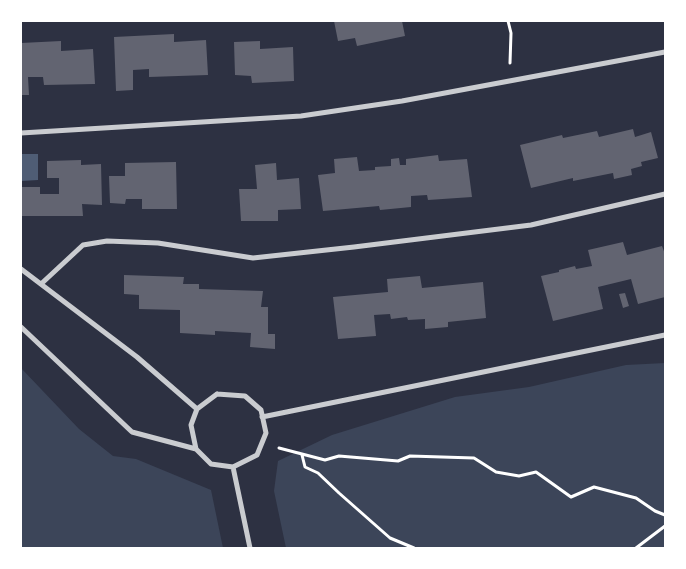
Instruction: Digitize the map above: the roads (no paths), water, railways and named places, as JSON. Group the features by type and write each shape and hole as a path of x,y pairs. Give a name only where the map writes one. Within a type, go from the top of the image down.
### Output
{"street":[{"path":"21,132 300,116 402,100 665,52"},
{"path":"41,284 83,245 107,242 158,243 253,258 354,248 531,225 665,194"},
{"path":"21,269 137,357 197,410"},
{"path":"21,327 132,432 196,449 211,464 232,467 257,455 266,433 261,410 245,396 217,394 197,410 191,425 196,449"},
{"path":"262,417 665,335"},
{"path":"232,467 250,548"}]}
